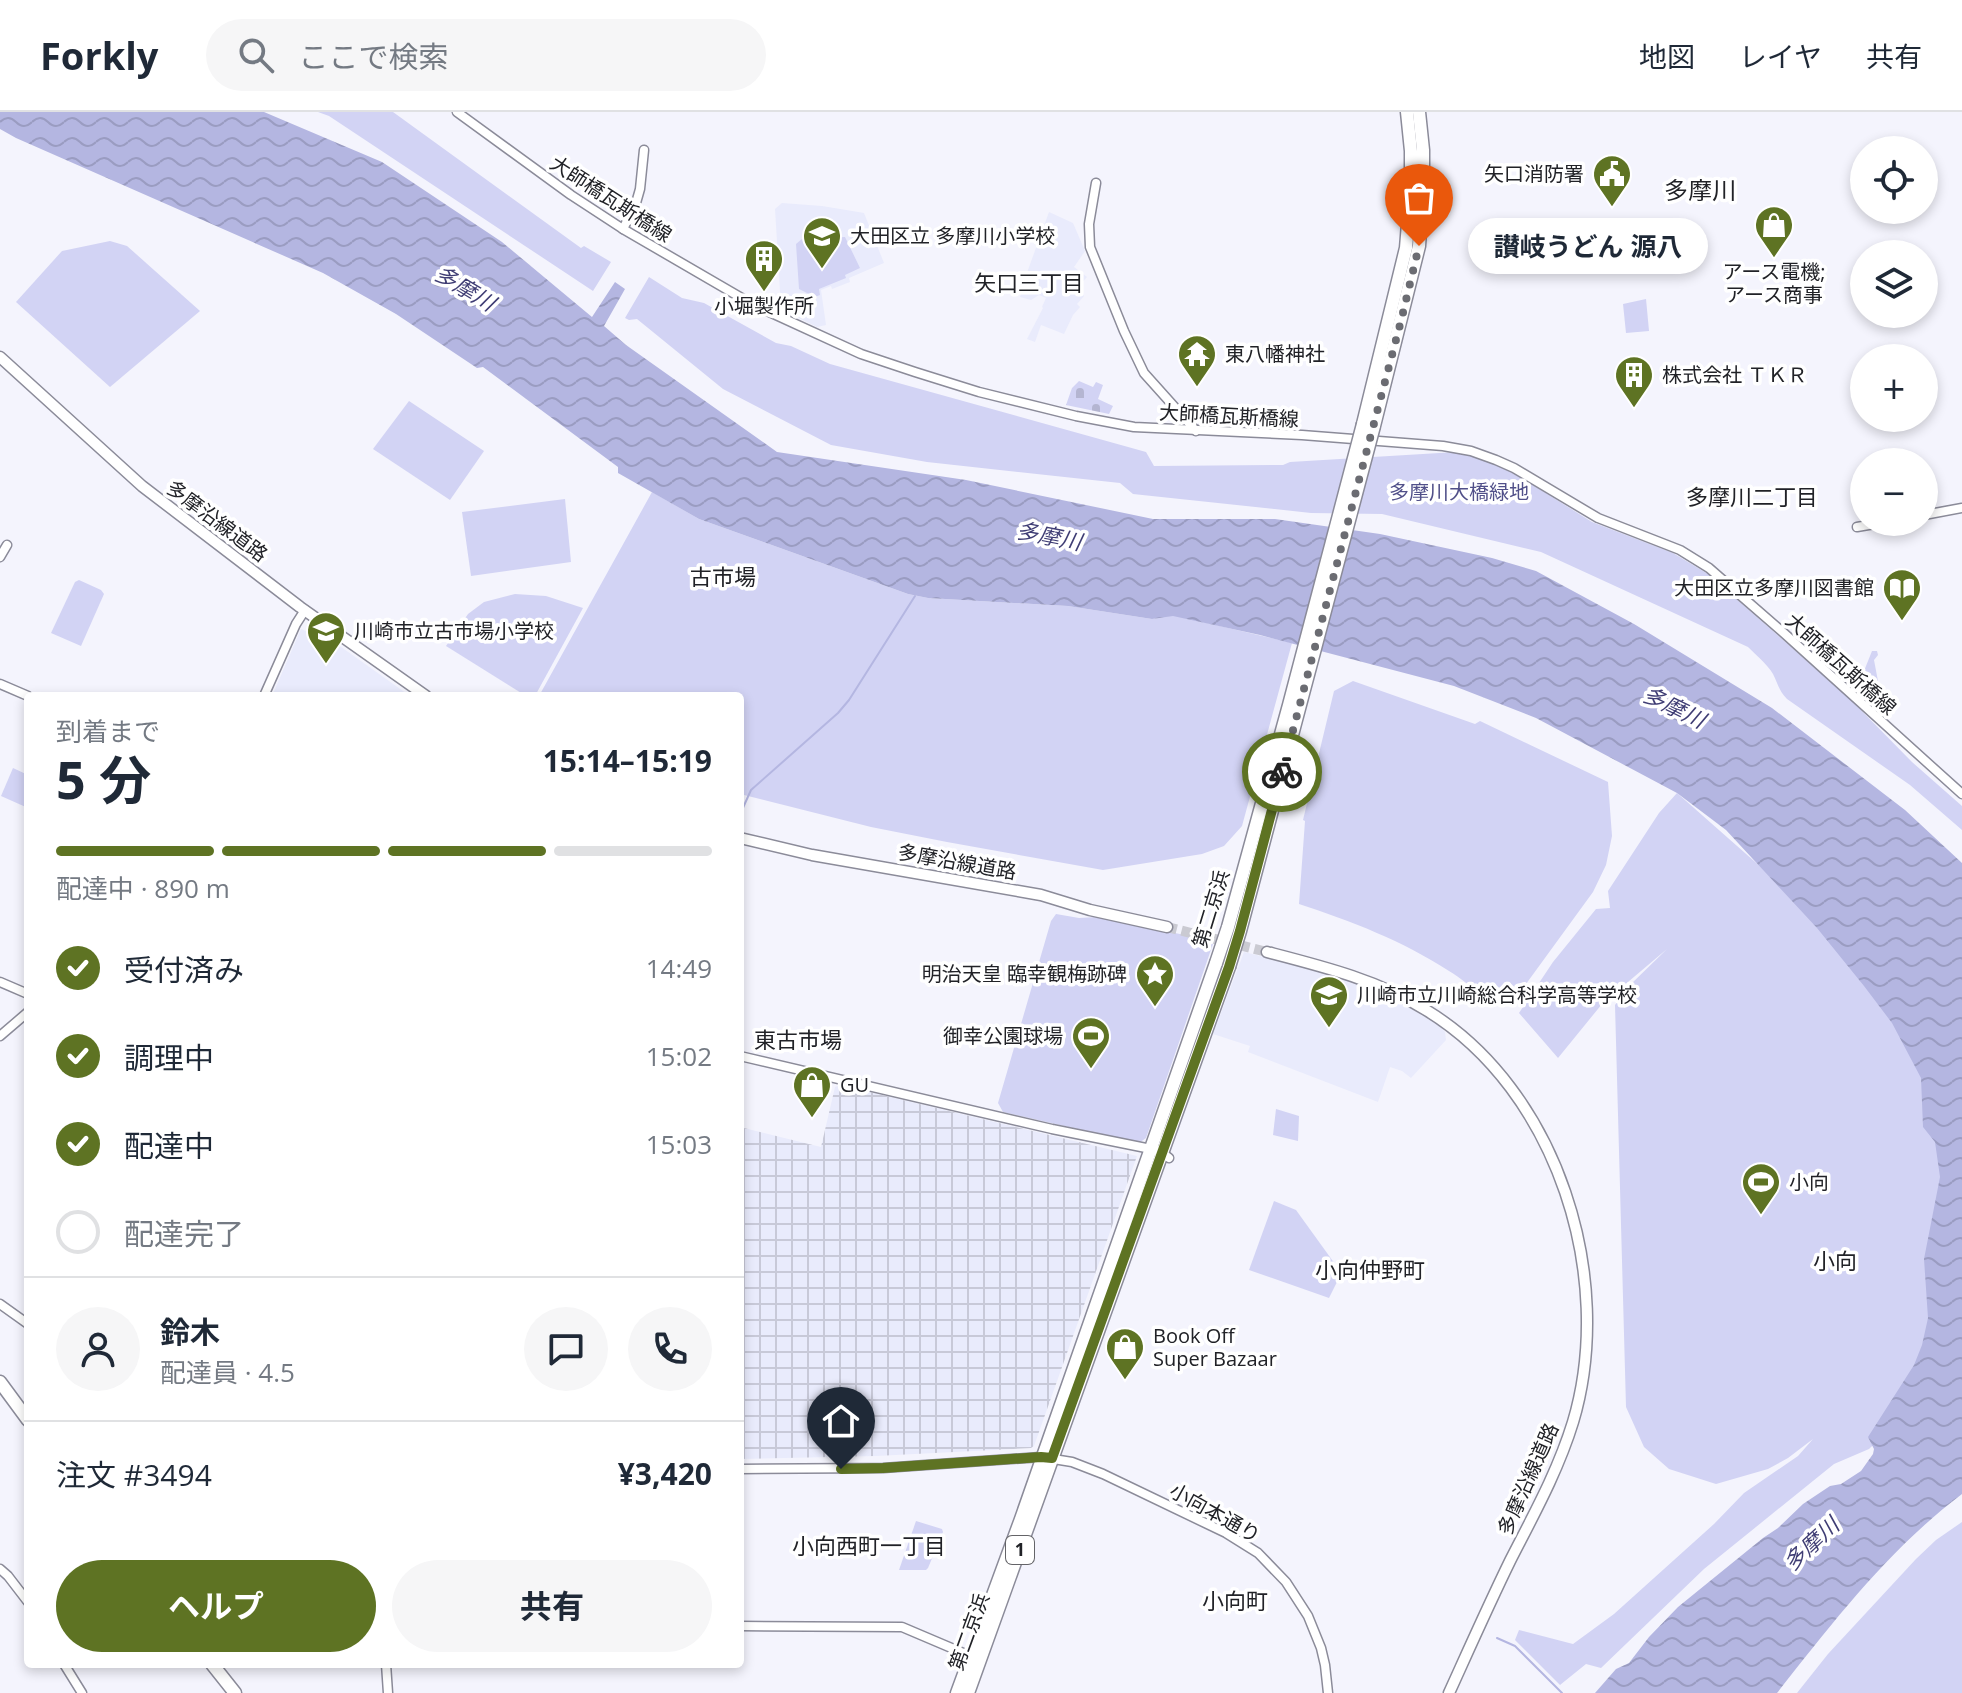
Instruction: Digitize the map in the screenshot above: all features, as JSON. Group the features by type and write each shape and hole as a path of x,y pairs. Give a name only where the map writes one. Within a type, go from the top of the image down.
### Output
{"highway":[{"name":"第二京浜","path":"1368,425 1406,248 1411,187 1407,112"},
{"name":"第二京浜","path":"957,1693 975,1658 1222,965 1228,927 1419,246 1423,173 1419,112"},
{"path":"0,1382 24,1415"},
{"path":"0,1395 24,1427"},
{"name":"第二京浜","path":"968,1693 975,1658 1011,1544 1029,1494 1047,1458"},
{"path":"206,1668 225,1693"},
{"path":"215,1668 235,1693"}],"main road":[{"name":"多摩沿線道路","path":"0,357 142,486 305,610 420,692"},
{"name":"多摩沿線道路","path":"744,839 812,855 1041,895 1090,910 1167,927"},
{"name":"多摩沿線道路","path":"1267,952 1342,973 1399,996 1428,1011 1469,1044 1501,1078 1537,1128 1576,1226 1585,1278 1587,1323 1585,1366 1575,1414 1556,1467 1449,1693"}],"street":[{"name":"大師橋瓦斯橋線","path":"457,112 508,151 623,229 752,304 861,354 979,392 1076,416 1144,428 1302,435 1443,446 1471,451 1514,468 1598,518 1680,550 1709,568 1962,794"},
{"path":"623,229 640,189 644,150"},
{"path":"1096,183 1088,234 1090,247 1144,373 1196,431"},
{"path":"1938,512 1962,508"},
{"path":"0,557 7,545"},
{"path":"266,692 305,610"},
{"path":"0,684 24,694"},
{"path":"0,982 24,992"},
{"path":"0,1036 24,1015"},
{"path":"744,1057 1155,1154"},
{"path":"0,1304 24,1321"},
{"name":"小向本通り","path":"744,1469 883,1468 1047,1458 1072,1462 1226,1533 1258,1553 1286,1582 1308,1616 1323,1657 1328,1693"},
{"path":"0,1569 24,1597"},
{"path":"744,1626 902,1627 975,1658"},
{"path":"66,1668 82,1693"},
{"path":"386,1668 388,1693"}],"shaded area":[{"name":"大田区立 多摩川小学校","path":"782,203 864,213 884,263 849,278 850,282 821,290 826,325 817,327 781,307 775,209"},
{"path":"1049,212 1073,223 1085,251 1074,267 1087,277 1076,289 1084,296 1077,304 1080,307 1064,334 1041,325 1035,342 1027,339 1046,298 1039,295 1031,300 1020,297"},
{"name":"川崎市立古市場小学校","path":"313,627 404,692 274,692 301,629 310,633"},
{"name":"川崎市立川崎総合科学高等学校","path":"1244,952 1307,967 1388,995 1440,1026 1446,1040 1411,1078 1390,1067 1378,1102 1248,1052 1250,1046 1213,1034"},
{"path":"840,1085 1137,1156 1031,1448 744,1459 744,1128 821,1147 835,1087"}],"green space":[{"path":"318,112 393,112 581,248 584,246 611,262 593,291 329,116"},
{"path":"845,237 860,268 845,275 846,278 819,289 820,295 815,297 799,289 796,244 802,239"},
{"path":"110,241 127,246 200,311 110,387 16,302 62,251"},
{"name":"多摩川大橋緑地","path":"649,277 682,298 704,303 776,343 791,346 830,364 1146,452 1154,466 1283,465 1290,462 1456,452 1501,467 1592,522 1673,553 1708,574 1848,697 1912,762 1962,806 1962,830 1910,785 1787,699 1771,670 1748,647 1541,552 1382,514 1311,513 1133,494 1120,483 927,462 831,445 723,389 637,319 625,318"},
{"path":"1646,299 1649,331 1626,333 1623,304"},
{"path":"1079,381 1093,387 1096,382 1103,385 1098,399 1113,406 1109,414 1066,405 1072,388"},
{"path":"409,401 484,451 450,500 373,449"},
{"path":"652,492 699,519 908,594 928,598 1068,606 1152,619 1173,615 1292,643 1242,826 1224,846 1202,854 1103,870 871,827 744,795 744,692 541,692"},
{"path":"565,499 571,562 471,576 462,512"},
{"path":"79,580 104,594 81,646 51,633 75,582"},
{"path":"515,594 546,596 583,608 537,692 520,692 446,646 468,614 484,602"},
{"path":"1872,651 1877,651 1874,660 1881,697 1884,697 1887,707 1881,713 1861,694 1858,686"},
{"path":"1353,681 1475,724 1480,721 1608,782 1612,836 1606,865 1593,892 1526,984 1484,997 1413,950 1299,904 1303,820 1334,691"},
{"path":"13,768 24,773 24,806 1,796"},
{"name":"小向","path":"1677,793 1762,868 1901,1016 1949,1087 1962,1311 1910,1409 1869,1449 1834,1464 1704,1569 1601,1668 1586,1664 1560,1685 1515,1640 1519,1630 1573,1644 1614,1614 1744,1493 1798,1456 1813,1439 1768,1469 1716,1484 1669,1469 1644,1447 1626,1407 1615,1005 1630,985 1667,949 1602,1004 1558,1058 1519,1013 1553,962 1596,909 1610,908 1608,891 1659,813"},
{"path":"1056,914 1097,917 1214,941 1146,1138 1139,1143 1003,1112 998,1103 1051,921"},
{"path":"1276,1109 1299,1116 1298,1141 1273,1135"},
{"path":"1274,1201 1296,1210 1340,1271 1329,1298 1249,1270"},
{"path":"916,1521 942,1529 943,1532 926,1570 899,1570"},
{"path":"1962,1522 1962,1693 1797,1693 1828,1654 1916,1559"}],"water":[{"path":"0,112 264,112 382,162 502,242 592,317 615,282 625,289 604,326 626,345 777,452 966,480 1153,519 1275,519 1380,534 1492,558 1536,571 1634,624 1772,708 1905,810 1962,863 1962,1494 1886,1562 1777,1693 1595,1693 1616,1669 1629,1663 1678,1607 1778,1528 1803,1504 1861,1471 1873,1454 1868,1437 1914,1365 1928,1318 1924,1259 1940,1177 1935,1142 1923,1127 1921,1078 1892,1023 1817,928 1726,830 1677,793 1536,718 1454,686 1260,635 1173,616 1152,619 1068,606 928,598 908,594 699,519 618,473 618,467 483,367 477,368 396,314 323,273 16,138 0,129"}],"waterway":[{"path":"744,806 751,790 849,700 915,596"},
{"path":"1497,1638 1515,1646 1562,1693"}],"tunnel":[{"path":"1167,927 1267,952"}],"way so far":[{"path":"1282,772 1419,246"}],"place":[{"name":"矢口消防署","path":"1612,208"},
{"name":"讃岐うどん 源八","path":"1419,246"},
{"name":"アース電機; アース商事","path":"1774,259"},
{"name":"大田区立 多摩川小学校","path":"822,270"},
{"name":"小堀製作所","path":"764,293"},
{"name":"東八幡神社","path":"1197,388"},
{"name":"株式会社 ＴＫＲ","path":"1634,409"},
{"name":"大田区立多摩川図書館","path":"1902,622"},
{"name":"川崎市立古市場小学校","path":"326,665"},
{"name":"明治天皇 臨幸観梅跡碑","path":"1155,1008"},
{"name":"川崎市立川崎総合科学高等学校","path":"1329,1029"},
{"name":"御幸公園球場","path":"1091,1070"},
{"name":"GU","path":"812,1119"},
{"name":"小向","path":"1761,1216"},
{"name":"Book Off Super Bazaar","path":"1125,1381"}],"district":[{"name":"多摩川","path":"1700,191"},
{"name":"矢口三丁目","path":"1029,283"},
{"name":"多摩川二丁目","path":"1752,497"},
{"name":"古市場","path":"723,577"},
{"name":"東古市場","path":"798,1040"},
{"name":"小向","path":"1835,1261"},
{"name":"小向仲野町","path":"1370,1270"},
{"name":"小向西町一丁目","path":"869,1546"},
{"name":"小向町","path":"1235,1601"}],"route":[{"path":"841,1469 1052,1458 1229,967 1282,772"}]}
